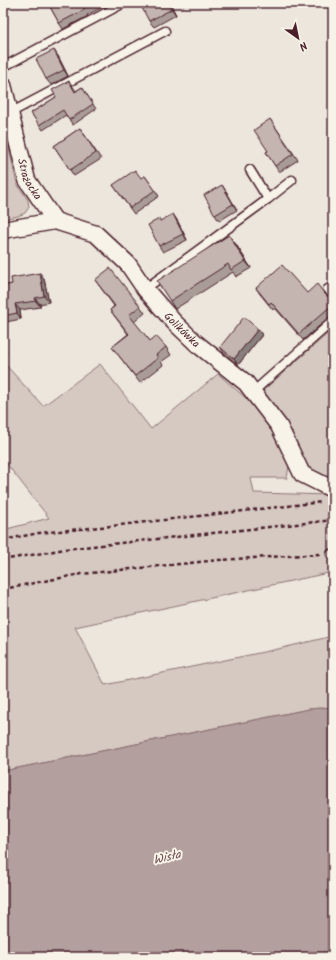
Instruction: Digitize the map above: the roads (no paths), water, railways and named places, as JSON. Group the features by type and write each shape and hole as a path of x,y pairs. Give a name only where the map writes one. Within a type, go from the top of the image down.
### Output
{"street":[{"name":"Strażacka","path":"3,85 27,180 55,221"},
{"name":"Golikówka","path":"3,230 55,221 96,234 128,264 174,322 196,343 246,384 253,392 279,426 302,474 330,488 333,487"}],"lane":[{"path":"3,67 124,3"},
{"path":"10,113 165,31"},
{"path":"250,170 268,199"},
{"path":"146,288 292,180"},
{"path":"328,289 333,296"},
{"path":"253,392 333,321"}],"water":[{"name":"Wisła","path":"333,707 333,951 289,957 3,957 3,771 309,709"}]}
